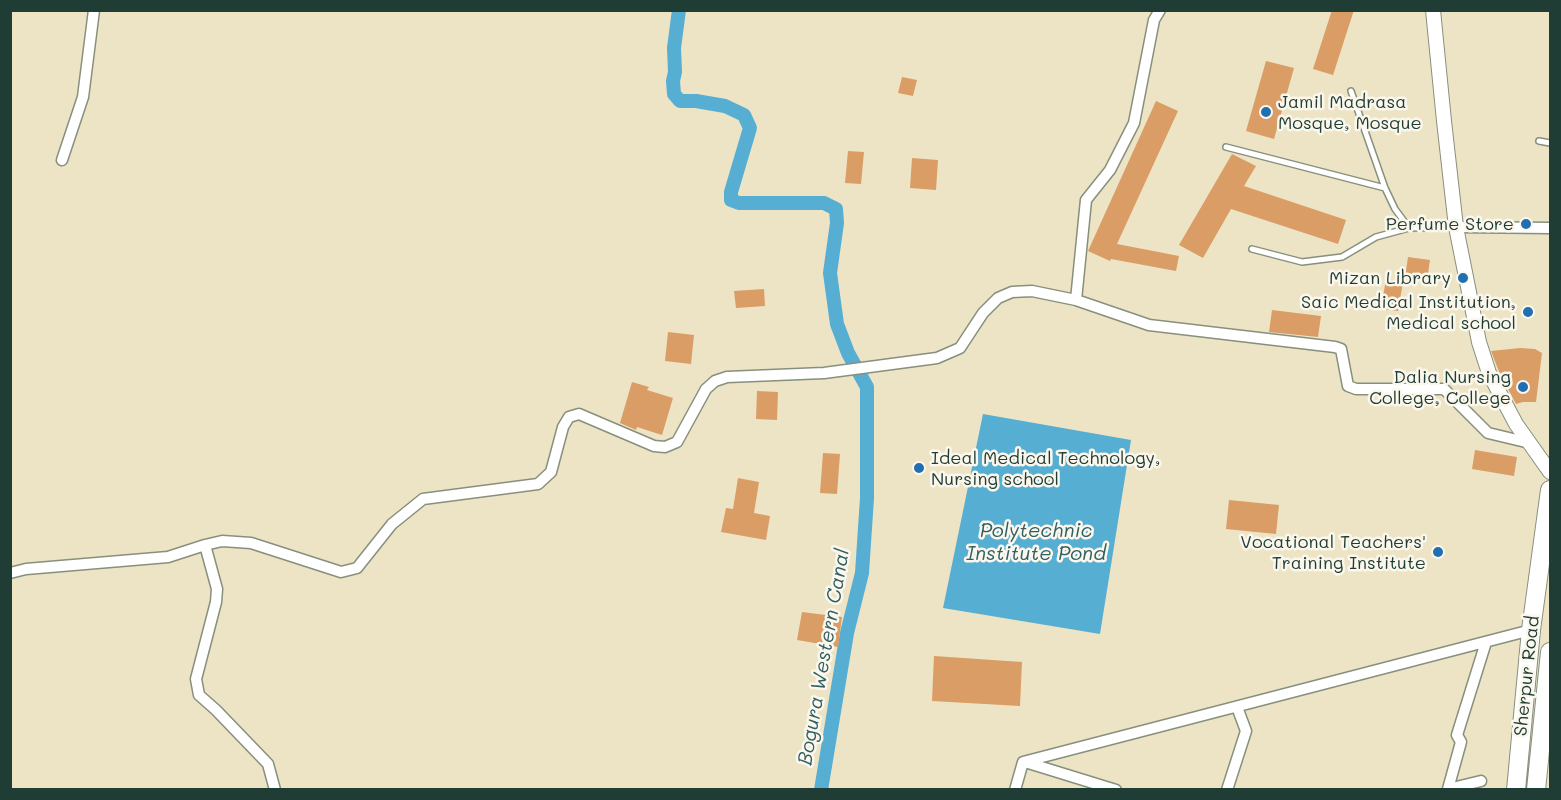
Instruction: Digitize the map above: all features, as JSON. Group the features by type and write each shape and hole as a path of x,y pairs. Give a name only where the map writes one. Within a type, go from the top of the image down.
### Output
{"highway":[{"name":"Sherpur Road","path":"1516,789 1531,630 1551,490"},
{"name":"Sherpur Road","path":"1536,789 1550,660"}],"street":[{"path":"62,160 83,97 94,10"},
{"path":"1076,300 1086,200 1110,170 1134,123 1154,20 1160,10"},
{"path":"1433,10 1456,227 1479,342 1489,373 1516,424 1551,472"},
{"path":"1456,227 1551,228"},
{"path":"10,573 26,568 168,557 222,541 250,543 341,572 357,568 392,524 423,499 538,484 551,472 563,427 570,417 579,414 654,446 664,447 677,442 706,389 715,381 727,377 824,373 937,358 960,348 983,313 998,298 1012,292 1032,291 1076,300 1149,325 1335,347 1341,349 1348,386 1356,389 1444,389 1488,433 1530,443"},
{"path":"206,545 217,589 216,602 196,679 199,695 268,764 276,789"},
{"path":"1023,762 1531,630"},
{"path":"1481,781 1447,789 1461,742 1457,735 1486,642"},
{"path":"1227,789 1246,731 1237,707"},
{"path":"1015,789 1023,762"},
{"path":"1023,762 1116,789"}],"lane":[{"path":"1351,91 1385,188 1395,209 1409,228"},
{"path":"1539,141 1551,143"},
{"path":"1226,147 1385,188"},
{"path":"1252,249 1302,262 1342,257 1376,237 1409,228 1456,227"}],"water":[{"name":"Polytechnic Institute Pond","path":"983,414 1131,440 1100,634 943,608"}],"building":[{"path":"1332,10 1354,10 1333,75 1313,69"},
{"path":"1266,61 1294,68 1274,139 1246,131"},
{"path":"902,77 917,80 913,96 898,93"},
{"path":"1156,101 1178,111 1117,244 1179,256 1176,271 1111,259 1110,261 1088,251"},
{"path":"848,151 864,152 861,184 845,183"},
{"path":"1232,154 1256,166 1244,186 1346,220 1338,244 1231,209 1203,258 1179,245"},
{"path":"912,158 938,160 936,190 910,188"},
{"path":"1408,257 1430,260 1427,281 1405,278"},
{"path":"1386,279 1403,282 1398,311 1381,309"},
{"path":"764,289 765,306 736,308 734,291"},
{"path":"1272,310 1321,316 1318,337 1269,332"},
{"path":"668,332 694,335 691,364 665,361"},
{"path":"1535,349 1542,353 1536,402 1516,404 1491,351"},
{"path":"632,382 649,387 647,390 673,398 662,435 637,427 636,430 620,423"},
{"path":"757,391 778,392 777,420 756,419"},
{"path":"1475,450 1517,457 1514,476 1472,469"},
{"path":"823,453 840,454 837,494 820,493"},
{"path":"738,478 759,482 754,513 770,516 766,540 721,532 726,508 733,509"},
{"path":"1229,500 1279,505 1276,534 1226,529"},
{"path":"802,612 842,617 838,647 797,640"},
{"path":"934,656 1022,662 1020,706 932,701"}],"waterway":[{"name":"Bogura Western Canal","path":"679,10 674,48 674,94 680,101 725,106 744,115 750,128 731,192 731,200 739,203 824,203 836,209 837,223 830,273 837,324 848,353 867,387 867,498 862,573 847,633 821,790"}],"place":[{"name":"Jamil Madrasa Mosque, Mosque","path":"1266,112"},
{"name":"Perfume Store","path":"1526,224"},
{"name":"Mizan Library","path":"1463,278"},
{"name":"Saic Medical Institution, Medical school","path":"1528,312"},
{"name":"Dalia Nursing College, College","path":"1523,387"},
{"name":"Ideal Medical Technology, Nursing school","path":"919,468"},
{"name":"Vocational Teachers' Training Institute","path":"1438,552"}]}
